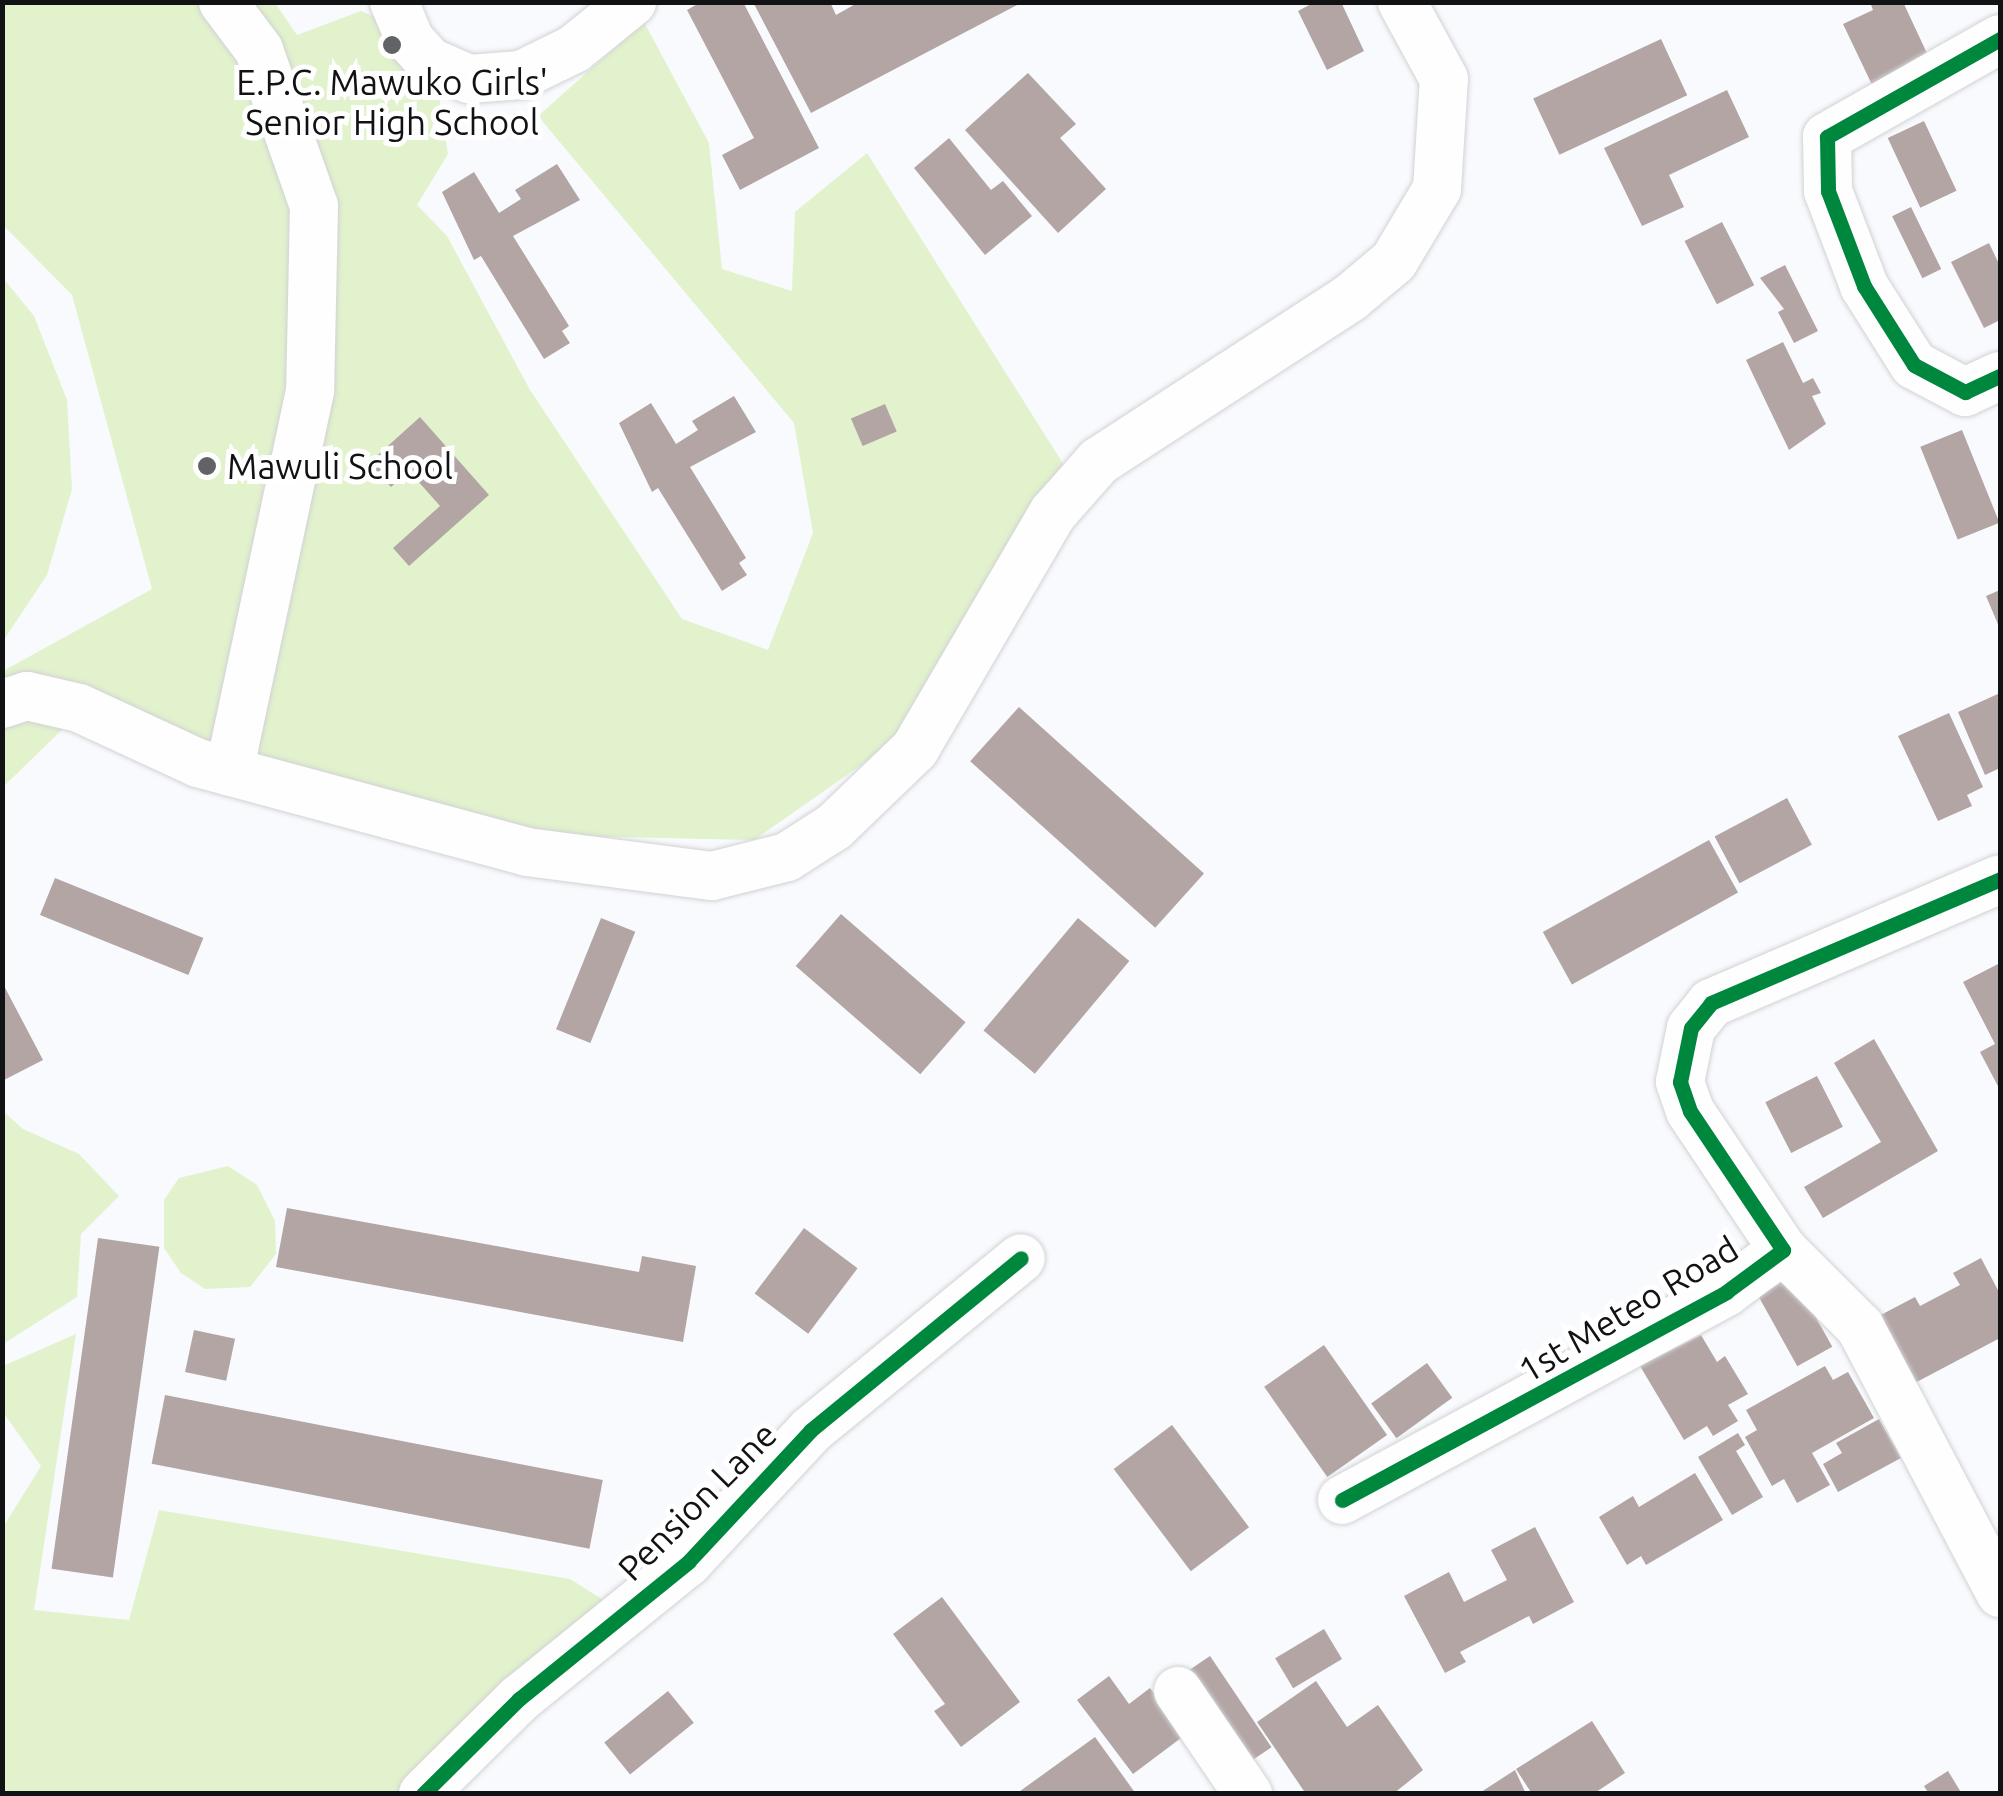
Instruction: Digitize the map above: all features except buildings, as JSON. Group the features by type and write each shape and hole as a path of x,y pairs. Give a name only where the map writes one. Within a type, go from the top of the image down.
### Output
{"street":[{"path":"223,2 259,50 314,206 310,392 229,771"},
{"path":"394,2 410,40 430,62 469,79 521,75 574,49 632,2"},
{"path":"2,704 27,696 79,708 229,771 526,852 712,876 786,857 834,827 915,749 1053,513 1099,462 1350,298 1394,261 1438,189 1444,79 1402,2"},
{"path":"2000,38 1828,137 1828,191 1864,286 1914,365 1965,392 2000,376"},
{"name":"1st Meteo Road","path":"1342,1500 1726,1292 1783,1250 1690,1111 1680,1082 1691,1028 1711,1003 2000,879"},
{"path":"1783,1250 1860,1327 2000,1592"},
{"name":"Pension Lane","path":"423,1794 518,1699 688,1562 811,1430 1021,1258"},
{"path":"1178,1691 1248,1794"}],"green space":[{"path":"3,3 275,3 297,35 361,11 384,21 437,84 448,154 417,205 447,236 530,390 682,619 768,650 813,533 794,423 538,116 644,22 709,143 722,269 792,291 795,212 867,153 1069,473 907,733 754,840 378,832 100,693 3,787 3,671 152,589 72,295 3,225"},
{"path":"3,278 34,316 67,400 72,489 47,575 3,641"},
{"path":"3,1111 23,1129 79,1154 119,1196 81,1234 77,1297 3,1344"},
{"path":"228,1166 257,1185 275,1221 276,1254 250,1287 205,1289 181,1273 164,1248 164,1200 179,1178"},
{"path":"76,1334 34,1610 129,1620 159,1510 570,1579 608,1603 438,1793 3,1793 2,1529 41,1466 3,1412 3,1366"}],"cycle path":[{"path":"2000,39 1827,137 1828,191 1864,286 1914,365 1965,392 2000,376"},
{"path":"1342,1500 1726,1292 1783,1250 1690,1111 1680,1082 1691,1028 1711,1003 2000,879"},
{"path":"423,1794 519,1699 688,1562 811,1430 1021,1258"}],"place":[{"name":"E.P.C. Mawuko Girls' Senior High School","path":"392,45"},
{"name":"Mawuli School","path":"207,466"}]}
